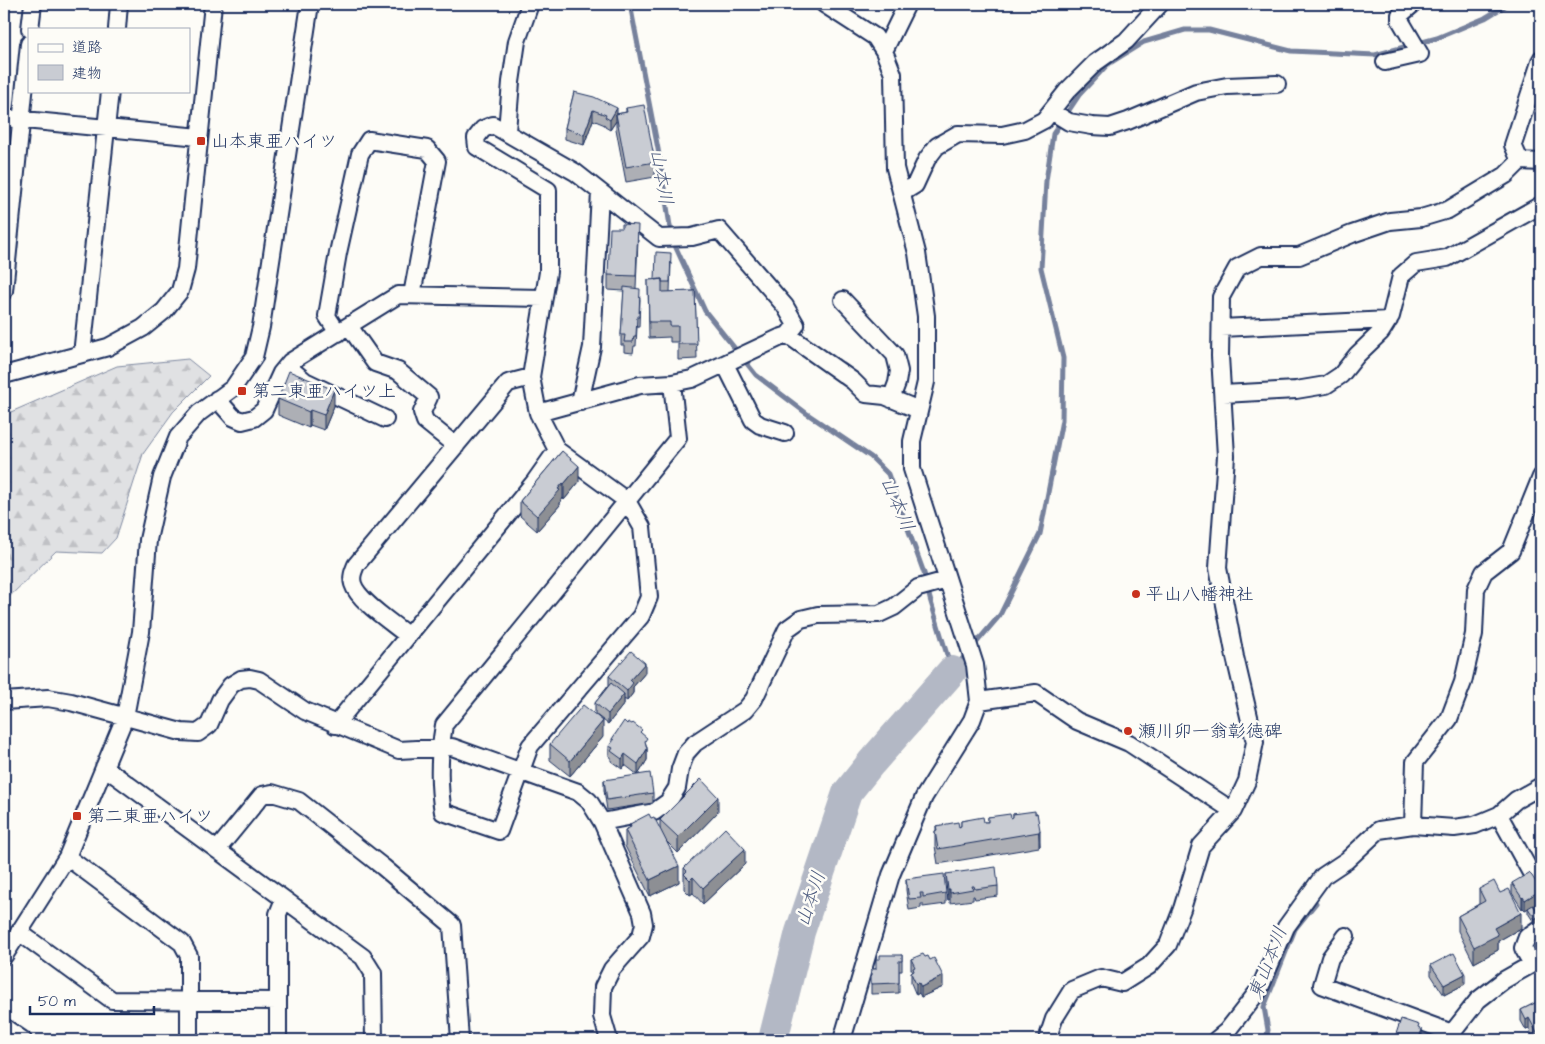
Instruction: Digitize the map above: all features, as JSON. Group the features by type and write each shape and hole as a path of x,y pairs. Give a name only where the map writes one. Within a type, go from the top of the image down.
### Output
{"street":[{"path":"30,28 33,4"},
{"path":"117,28 119,4"},
{"path":"4,375 108,347 143,328 164,311 180,291 186,269 213,4"},
{"path":"4,956 67,857 125,717 141,632 148,540 162,477 178,437 199,413 233,388 254,357 310,4"},
{"path":"507,132 517,41 530,4"},
{"path":"824,4 875,37 884,51 893,74 895,168 917,253 926,316 926,382 912,441 912,469 975,665 979,701 972,720 924,797 891,875 842,1040"},
{"path":"884,51 907,4"},
{"path":"902,193 915,185 927,160 937,146 958,134 1002,135 1026,130 1044,120 1067,91 1095,64 1126,41 1160,4"},
{"path":"1385,62 1420,54 1400,20 1400,15 1413,4"},
{"path":"4,291 28,54"},
{"path":"1520,161 1513,145 1541,58"},
{"path":"1051,110 1069,122 1110,127 1196,92 1227,86 1277,84"},
{"path":"84,354 83,345 110,92"},
{"path":"4,118 199,137"},
{"path":"538,413 640,385 672,383 692,379 788,335 796,325 785,306 719,230 692,237 659,238 575,172 493,125 483,129 476,138 477,147 548,190 548,272 534,347 531,377 538,413 557,450 626,501 642,527 649,597 640,616 530,746 499,832 443,812 440,793 440,749 444,726 626,501 678,438 672,383"},
{"path":"412,296 437,161 427,149 369,140 360,154 338,253 327,316 344,329 375,363 398,372 429,397 422,412 425,421 456,446"},
{"path":"1047,1040 1054,1019 1072,990 1101,978 1122,983 1149,966 1168,945 1182,909 1201,846 1233,811 1247,781 1255,742 1235,656 1218,568 1226,456 1220,356 1221,297 1237,268 1261,256 1300,256 1352,234 1390,221 1421,218 1448,210 1506,175 1520,161 1541,162"},
{"path":"580,402 592,347 600,192"},
{"path":"1223,394 1296,390 1326,385 1341,375 1357,355 1381,332 1391,316 1401,276 1416,262 1447,258 1541,205"},
{"path":"217,400 233,417 242,421 254,418 264,410 281,373 290,362 398,295 544,298"},
{"path":"843,300 895,355 899,370 897,383 891,398"},
{"path":"1221,328 1389,320"},
{"path":"788,335 853,381 866,394 885,396 919,410"},
{"path":"725,364 752,420 760,425 785,433"},
{"path":"287,366 305,381 385,420"},
{"path":"408,636 359,596 353,585 352,575 356,565 508,383 531,377"},
{"path":"335,725 535,481 557,450"},
{"path":"1414,825 1415,762 1449,719 1463,682 1474,634 1476,589 1484,572 1512,551 1541,477"},
{"path":"602,822 654,812 668,802 677,788 680,769 686,753 695,742 745,710 754,699 787,628 801,619 818,615 879,614 894,607 918,588 948,580"},
{"path":"4,701 48,698 71,702 181,732 198,733 209,725 220,700 231,685 241,679 250,678 259,680 305,711 399,750 452,747 578,792 590,801 602,822 642,913 644,924 640,936 612,969 603,987 602,1016 609,1040"},
{"path":"979,701 1036,693 1077,721 1129,743 1233,811"},
{"path":"104,767 364,957 373,973 374,1040"},
{"path":"1216,1040 1227,1031 1259,990 1286,927 1323,876 1347,860 1379,830 1414,825 1454,828 1475,825 1499,815 1516,800 1541,786"},
{"path":"217,850 262,795 272,794 300,801 452,925 460,1040"},
{"path":"1499,815 1541,891"},
{"path":"67,857 182,943 189,956 189,1040"},
{"path":"278,1040 278,914 284,899"},
{"path":"1346,936 1330,958 1322,985 1450,1037 1478,1000 1504,980 1537,961 1523,948 1527,937 1541,927"},
{"path":"19,932 112,1000 278,1001"},
{"path":"4,1027 23,1040"}],"green space":[{"path":"188,359 209,376 173,412 143,454 116,538 102,553 56,551 4,602 4,415 117,366"}],"building":[{"path":"574,92 594,97 617,108 610,120 605,117 606,115 593,110 584,135 565,128"},
{"path":"644,105 655,162 626,167 616,114 627,112 626,108"},
{"path":"622,224 638,225 636,276 608,275 610,228 622,228"},
{"path":"656,252 671,253 670,282 662,282 662,279 655,280"},
{"path":"662,279 662,292 695,291 697,344 678,344 678,326 670,326 670,322 649,322 648,280"},
{"path":"624,287 640,289 639,317 637,317 636,336 634,336 633,342 624,342 625,335 621,335"},
{"path":"289,371 334,390 324,415 310,410 309,412 278,399"},
{"path":"562,451 579,466 537,516 520,501"},
{"path":"631,651 645,663 630,680 633,683 627,691 609,676"},
{"path":"611,683 624,694 608,714 595,703"},
{"path":"583,705 603,721 570,761 550,744"},
{"path":"624,721 627,724 628,722 633,723 642,730 640,732 647,738 645,741 647,749 638,764 625,754 622,759 611,751 613,748 609,746"},
{"path":"650,773 653,793 607,800 604,780"},
{"path":"701,779 718,797 678,837 660,820"},
{"path":"1035,811 1035,814 1037,813 1039,832 938,849 936,826 958,822 959,827 961,826 961,821 983,817 984,822 988,822 988,817 1010,814 1011,818 1013,814"},
{"path":"649,814 651,818 654,817 679,866 650,880 625,830 631,827 630,824"},
{"path":"725,828 745,849 703,888 693,877 690,880 684,874 687,871 684,868"},
{"path":"996,867 998,886 975,889 972,886 973,889 950,893 946,874"},
{"path":"1529,873 1541,890 1525,900 1512,883"},
{"path":"944,874 946,893 923,897 923,893 920,893 921,898 909,899 906,879"},
{"path":"1494,881 1500,893 1509,889 1521,913 1494,928 1498,935 1474,947 1458,916 1485,901 1479,889"},
{"path":"1533,905 1540,915 1535,919 1528,908"},
{"path":"1454,953 1465,974 1444,985 1431,965"},
{"path":"923,954 925,957 928,956 930,960 934,958 943,976 921,987 919,983 916,984 911,973 915,967 911,959"},
{"path":"880,955 902,955 902,961 899,961 899,983 871,984 871,969 876,969 876,959 880,959"},
{"path":"1541,1000 1541,1035 1539,1037 1529,1018 1526,1020 1521,1010"},
{"path":"1401,1019 1419,1025 1418,1028 1422,1030 1418,1040 1394,1040"}],"waterway":[{"name":"山本川","path":"630,4 658,149 672,239 705,311 756,375 806,413 871,457 888,474 924,573 952,671"},
{"path":"952,671 1000,615 1040,534 1062,420 1063,358 1041,268 1046,181 1053,134 1079,95 1107,65 1144,42 1185,30 1209,30 1291,51 1375,55 1437,38 1485,18 1508,4"},
{"name":"山本川","path":"773,1040 800,932 847,793 952,671"},
{"name":"東山本川","path":"1266,1040 1268,1030 1264,1007 1295,929 1316,903"}],"place":[{"name":"山本東亜ハイツ","path":"201,141"},
{"name":"第二東亜ハイツ上","path":"242,391"},
{"name":"平山八幡神社","path":"1136,594"},
{"name":"瀬川卯一翁彰徳碑","path":"1128,731"},
{"name":"第二東亜ハイツ","path":"77,816"}]}
